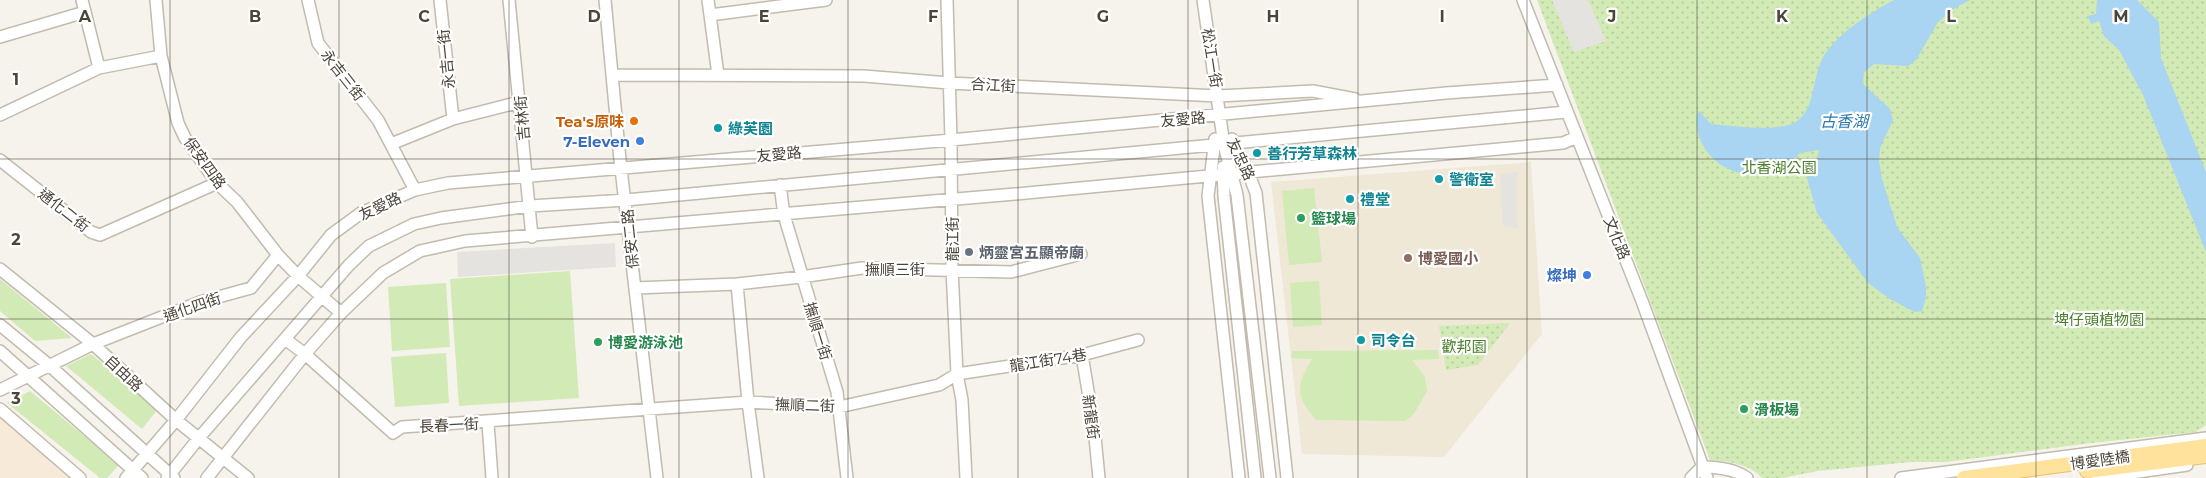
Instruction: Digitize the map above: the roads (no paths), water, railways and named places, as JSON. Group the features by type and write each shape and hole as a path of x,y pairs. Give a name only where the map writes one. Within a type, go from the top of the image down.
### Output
{"main road":[{"name":"博愛陸橋","path":"1964,478 2206,446"},
{"name":"博愛陸橋","path":"2034,478 2206,456"}],"street":[{"path":"82,0 98,68"},
{"name":"保安四路","path":"156,0 161,56 178,123 186,138 217,183 236,202 278,255 298,276 341,313"},
{"name":"永吉三街","path":"308,0 318,43 378,120 415,190"},
{"name":"永吉一街","path":"440,0 453,119"},
{"name":"吉林街","path":"509,0 532,237"},
{"name":"保安二路","path":"605,0 621,168 657,478"},
{"path":"708,0 718,75"},
{"path":"710,15 826,0"},
{"name":"龍江街","path":"947,0 952,269 957,374 962,400 966,478"},
{"name":"松江一街","path":"1203,0 1224,145"},
{"name":"文化路","path":"1523,0 1642,301 1705,473"},
{"path":"0,37 85,12"},
{"path":"0,115 98,68 161,56"},
{"name":"合江街","path":"613,75 864,76 949,83 1218,96 1313,91 1371,101"},
{"name":"友愛路","path":"129,474 176,420 241,337 298,276 331,234 361,213 415,190 448,183 1557,85"},
{"path":"391,144 453,119 520,102"},
{"name":"友愛路","path":"170,477 198,439 349,265 369,246 414,224 441,218 530,206 626,200 1566,112"},
{"path":"207,478 305,354 341,313 383,273 420,250 465,242 629,229 1564,143 1577,138"},
{"name":"友忠路","path":"1224,145 1248,172 1256,193 1287,478"},
{"name":"友忠路","path":"1224,145 1255,478"},
{"name":"友忠路","path":"1224,145 1210,175 1208,196 1239,478"},
{"name":"通化二街","path":"0,160 91,232 100,235 217,183"},
{"name":"友忠路","path":"1227,173 1237,194 1270,478"},
{"name":"撫順一街","path":"780,185 784,215 801,278 837,392 846,478"},
{"name":"撫順三街","path":"635,288 737,284 801,278 862,268 1011,272 1081,254"},
{"name":"通化四街","path":"0,390 93,344 200,302 251,288 278,255"},
{"name":"自由路","path":"0,269 93,344 176,420 248,478"},
{"path":"737,284 748,402 758,478"},
{"path":"0,325 50,366 147,453 170,477"},
{"name":"長春一街","path":"285,340 305,354 393,433 402,427 648,410"},
{"name":"龍江街74巷","path":"957,374 1082,355 1138,340"},
{"path":"0,351 30,376 129,474 142,478"},
{"name":"新龍街","path":"1082,355 1094,427 1099,478"},
{"name":"撫順二街","path":"648,410 748,402 839,407 939,385 957,374"},
{"path":"0,409 80,478"},
{"path":"488,422 492,478"},
{"path":"1901,478 2206,438"},
{"path":"2097,478 2206,462"},
{"path":"1691,478 1705,473 1730,470 1748,478"}],"water":[{"name":"古香湖","path":"1894,0 1970,0 1955,8 1938,22 1916,60 1908,66 1874,64 1864,72 1863,84 1890,109 1893,120 1880,148 1879,161 1882,179 1897,227 1920,258 1926,287 1926,298 1922,311 1915,312 1890,299 1868,283 1817,213 1807,178 1817,163 1819,150 1800,153 1788,164 1774,171 1760,174 1745,174 1730,170 1717,162 1707,151 1699,137 1696,123 1699,111 1711,124 1766,128 1786,126 1794,123 1808,108 1816,77 1825,54 1856,23"},
{"path":"2097,0 2137,0 2159,22 2161,58 2206,172 2206,252 2143,95 2119,50 2104,36 2099,21 2091,24 2088,16 2096,14"}],"place":[{"name":"Tea's原味","path":"634,121"},
{"name":"綠芙園","path":"718,128"},
{"name":"7-Eleven","path":"640,141"},
{"name":"善行芳草森林","path":"1257,153"},
{"name":"警衛室","path":"1439,179"},
{"name":"禮堂","path":"1350,199"},
{"name":"籃球場","path":"1301,218"},
{"name":"炳靈宮五顯帝廟","path":"969,252"},
{"name":"博愛國小","path":"1408,258"},
{"name":"燦坤","path":"1587,275"},
{"name":"司令台","path":"1361,340"},
{"name":"博愛游泳池","path":"598,342"},
{"name":"滑板場","path":"1744,409"}],"park label":[{"name":"北香湖公園","path":"1779,167"},
{"name":"埤仔頭植物園","path":"2099,319"},
{"name":"歡邦園","path":"1464,346"}]}
